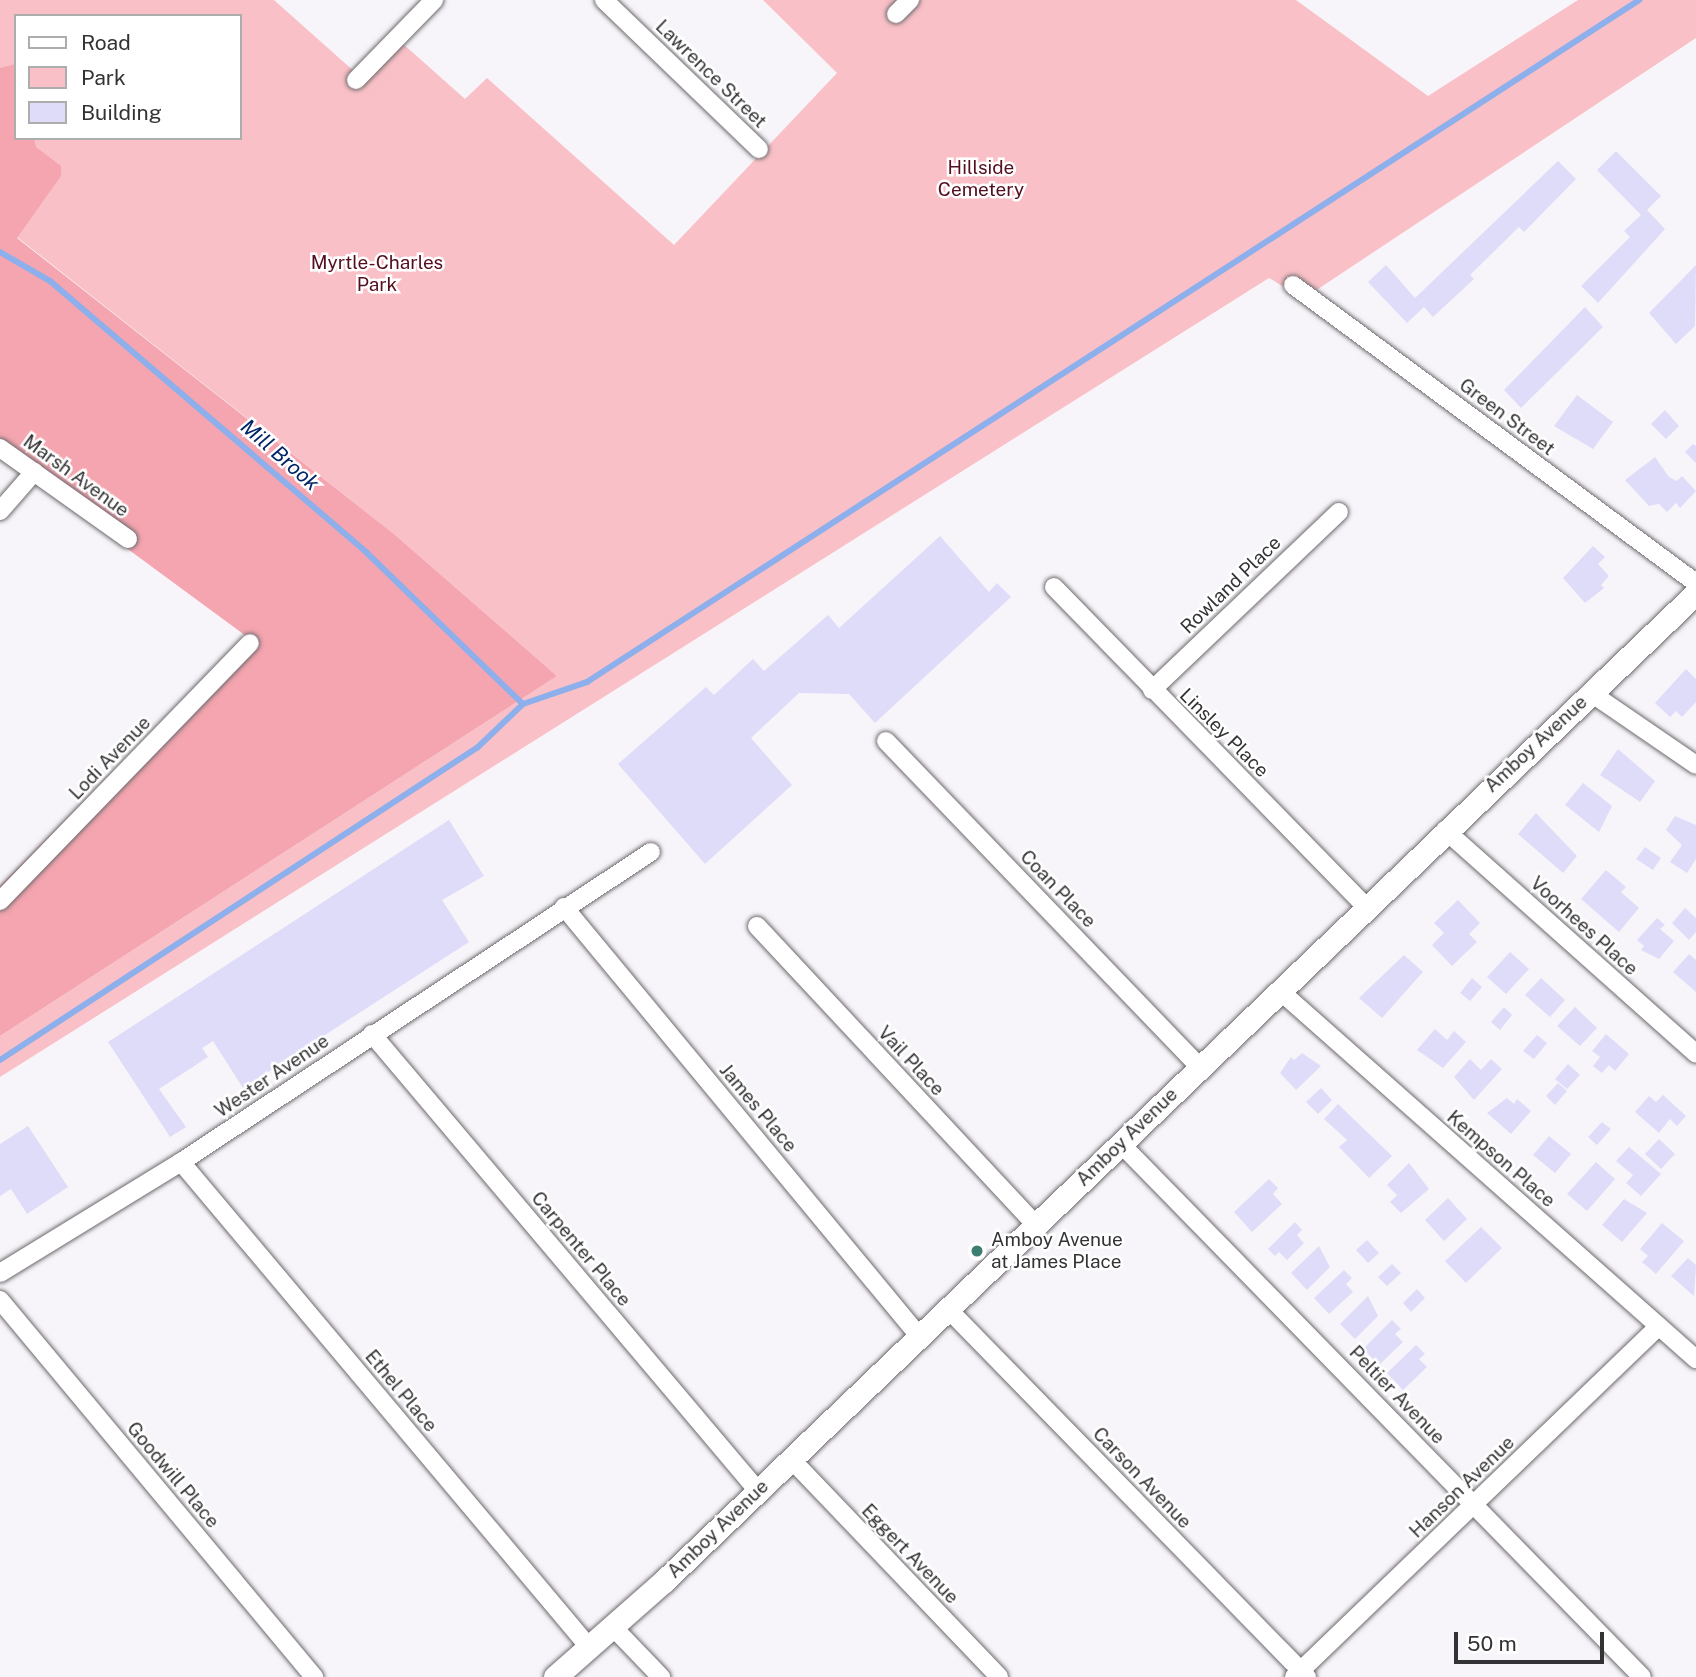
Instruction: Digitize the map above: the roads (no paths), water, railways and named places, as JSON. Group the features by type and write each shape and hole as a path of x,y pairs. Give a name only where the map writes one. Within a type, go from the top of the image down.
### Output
{"street":[{"path":"356,80 434,0"},
{"name":"Lawrence Street","path":"604,0 759,149"},
{"path":"896,14 910,0"},
{"name":"Green Street","path":"1293,285 1696,583"},
{"name":"Marsh Avenue","path":"0,447 128,539"},
{"path":"0,511 34,472"},
{"name":"Rowland Place","path":"1152,690 1339,512"},
{"name":"Linsley Place","path":"1054,587 1366,907"},
{"name":"Amboy Avenue","path":"555,1677 758,1491 1445,830 1696,593"},
{"name":"Lodi Avenue","path":"0,901 250,643"},
{"path":"1591,692 1696,765"},
{"name":"Coan Place","path":"886,741 1200,1066"},
{"name":"Voorhees Place","path":"1445,830 1696,1054"},
{"name":"Wester Avenue","path":"0,1273 181,1162 651,852"},
{"name":"James Place","path":"564,907 919,1336"},
{"name":"Vail Place","path":"757,926 1035,1224"},
{"name":"Kempson Place","path":"1279,990 1696,1359"},
{"name":"Carpenter Place","path":"372,1034 758,1491"},
{"name":"Peltier Avenue","path":"1121,1144 1642,1677"},
{"name":"Ethel Place","path":"181,1162 589,1647"},
{"name":"Goodwill Place","path":"0,1300 314,1677"},
{"name":"Carson Avenue","path":"947,1309 1301,1675"},
{"name":"Hanson Avenue","path":"1301,1675 1659,1326"},
{"name":"Eggert Avenue","path":"791,1459 999,1677"},
{"path":"612,1626 661,1677"}],"waterway":[{"path":"0,1060 478,747 523,704 587,682 1639,0"},
{"name":"Mill Brook","path":"0,252 50,281 367,553 523,704"}],"place":[{"name":"Amboy Avenue at James Place","path":"977,1251"}],"park label":[{"name":"Hillside Cemetery","path":"981,179"},
{"name":"Myrtle-Charles Park","path":"377,274"}]}
